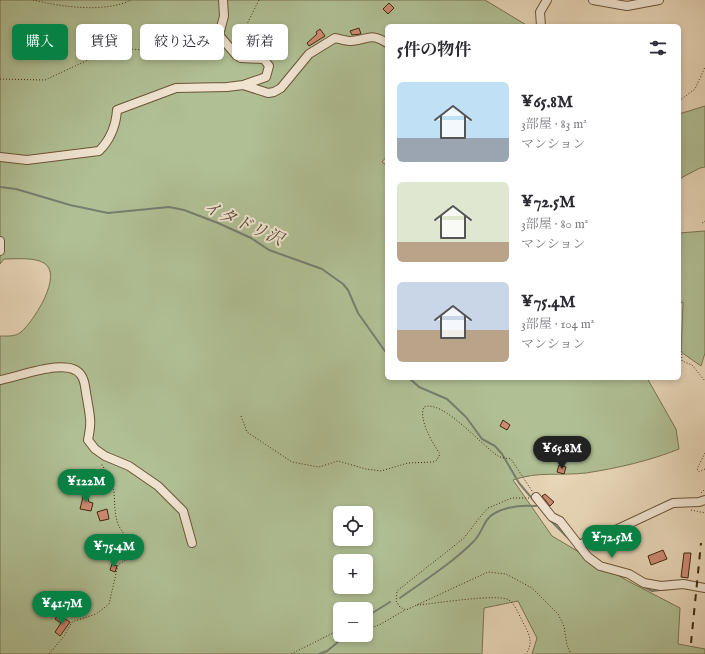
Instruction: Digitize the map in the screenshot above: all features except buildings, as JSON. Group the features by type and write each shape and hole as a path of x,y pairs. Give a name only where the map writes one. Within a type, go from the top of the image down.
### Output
{"street":[{"path":"222,24 224,16 223,0"},
{"path":"540,24 540,12 547,0"},
{"path":"593,0 627,6 659,0"},
{"path":"243,84 268,93 274,92 281,88 309,54 335,38 352,41 371,36 385,42"},
{"path":"0,157 27,160 99,151 109,138 116,119 116,110 176,88 227,87 266,77 269,66 264,58 241,58 236,55 224,40"},
{"path":"0,241 0,251"},
{"path":"0,380 58,367 71,367 76,369 85,381 91,422 88,440 95,449 105,456 129,466 158,486 184,511 192,542"},
{"path":"536,498 552,517 560,521 588,557 600,566 629,574 644,583 662,586 682,584 705,588"},
{"path":"579,546 591,538 607,534 673,503 699,502 705,500"}],"path":[{"path":"33,0 66,6 88,7 121,6 131,0"},
{"path":"227,43 240,38 259,0"},
{"path":"0,79 45,80 88,60 130,49 140,50"},
{"path":"681,99 695,89 705,66"},
{"path":"681,348 682,361 692,365 705,381"},
{"path":"241,416 247,432 292,462 319,467 338,461 366,469 381,471 408,463 433,462 437,460 440,454 430,440 429,433 421,416 424,407 431,407 451,416 499,457 511,459 536,498"},
{"path":"705,453 696,469 699,472 705,469"},
{"path":"50,654 60,642 72,622 96,614 110,604 118,565 136,553 137,549 131,540 122,532 117,522 113,505 112,486 99,459"},
{"path":"406,610 400,607 396,601 398,591 464,538 488,508 506,500 527,498"},
{"path":"373,627 416,605 488,572 506,574 532,588 558,614 564,626 567,644 571,654"},
{"path":"416,605 490,598 506,599 513,604 529,634 530,645 526,654"},
{"path":"291,654 333,633"}],"green space":[{"path":"0,0 485,0 525,24 385,24 385,158 382,162 385,164 385,380 648,380 676,429 679,449 645,461 610,469 577,474 522,477 513,480 552,536 626,580 680,608 678,644 705,649 705,654 532,654 537,638 518,601 484,608 482,654 0,654 0,336 16,335 26,327 39,309 49,287 51,277 49,269 44,263 25,259 4,259 0,264"},
{"path":"705,106 705,167 681,178 681,113"},
{"path":"705,231 705,353 701,366 681,352 683,302 681,302 681,233"}],"waterway":[{"name":"イタドリ沢","path":"0,187 16,189 70,205 108,213 169,207 184,210 218,223 251,238 269,250 322,269 343,284 348,290 358,313 385,351"},
{"name":"イタドリ沢","path":"411,380 419,387 447,399 466,417 482,439 495,446 502,454 519,483 546,515"},
{"path":"400,598 438,572 465,550 479,535 485,522 495,513 510,507 536,506"},
{"path":"550,520 570,540"},
{"path":"644,587 652,591 669,589"},
{"path":"373,613 390,602"},
{"path":"319,654 327,651 338,642"}],"railway":[{"path":"691,643 701,543"}]}
